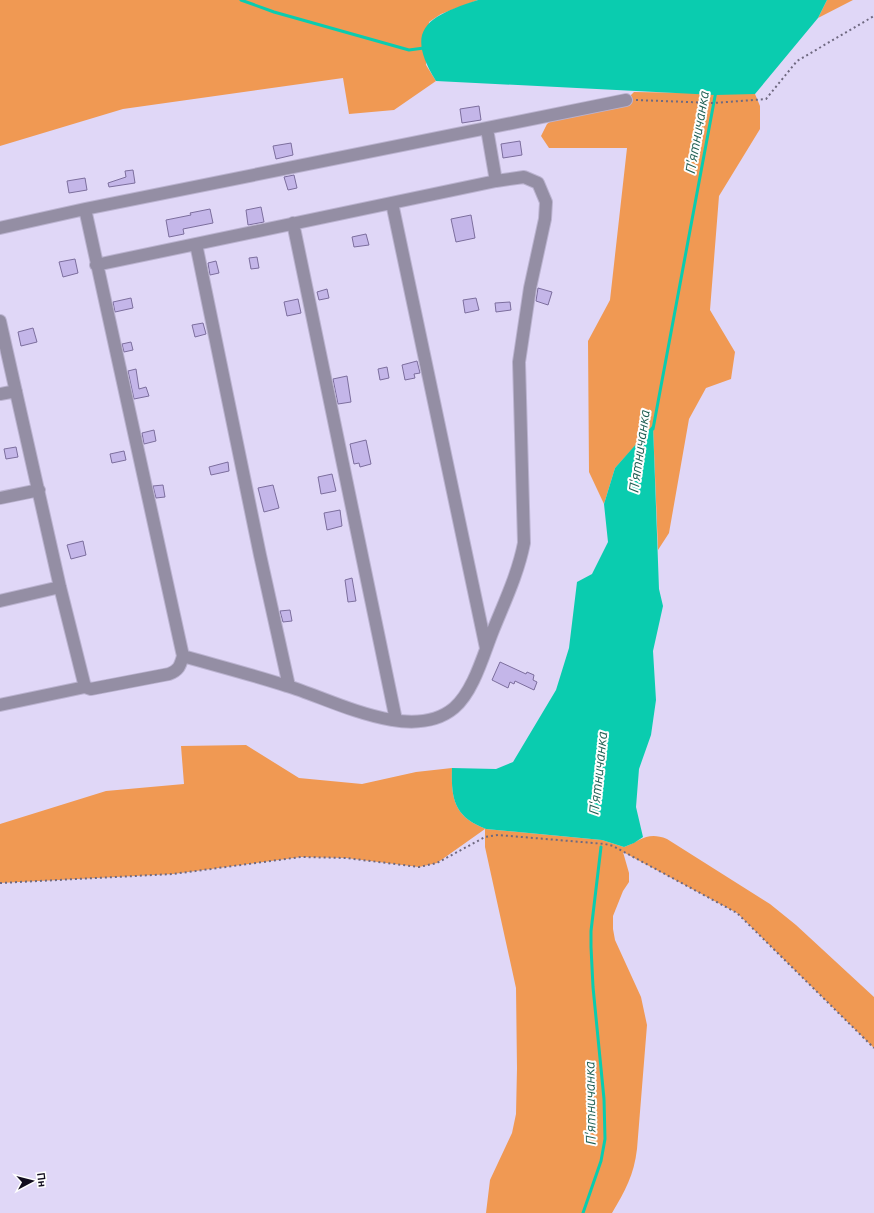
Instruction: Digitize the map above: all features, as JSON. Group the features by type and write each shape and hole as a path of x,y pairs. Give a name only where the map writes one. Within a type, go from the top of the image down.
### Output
{"street":[{"path":"0,228 85,209 626,100"},
{"path":"487,129 496,181"},
{"path":"96,265 496,181 524,177 534,180 542,189 546,209 543,230 530,288 519,362 524,543 520,565 486,648 461,702 453,709 424,720 396,720 367,715 289,686 183,656"},
{"path":"392,204 486,648"},
{"path":"0,705 85,687 91,689 169,674 176,671 180,666 183,656 96,265 85,209"},
{"path":"293,223 396,720"},
{"path":"196,244 260,555 289,686"},
{"path":"0,320 60,587 85,687"},
{"path":"0,394 16,391"},
{"path":"0,498 38,490"},
{"path":"0,601 60,587"}],"path":[{"path":"626,100 714,103 766,99 797,61 874,16"},
{"path":"0,883 172,874 301,857 346,858 419,867 437,863 485,837 498,834 605,844 613,846 737,913 874,1048"}],"shaded area":[{"path":"0,0 478,0 441,14 429,22 426,65 436,81 394,110 349,114 343,78 123,109 0,146"},
{"path":"827,0 853,0 818,18"},
{"path":"634,92 755,94 760,106 760,129 719,196 710,310 735,352 731,379 706,388 689,419 669,533 658,550 653,426 615,468 604,504 589,472 588,341 610,300 627,148 549,148 541,136 547,124 555,118 626,100"},
{"path":"246,745 299,778 362,784 416,772 452,768 452,789 457,806 467,819 486,829 602,840 624,847 649,836 667,839 770,904 796,925 874,997 874,1048 737,913 623,852 629,873 629,882 623,891 613,916 613,929 615,940 641,997 647,1025 637,1149 631,1175 625,1190 612,1213 486,1213 490,1180 512,1133 516,1114 517,1068 516,988 485,847 485,829 437,863 419,867 346,858 301,857 173,874 0,883 0,824 106,791 184,784 181,746"}],"water":[{"path":"478,0 827,0 818,18 755,94 715,95 436,81 426,63 422,48 422,36 426,27 434,19 446,12"},
{"path":"653,425 659,589 663,606 653,651 656,700 651,735 639,769 636,807 643,837 624,847 602,840 486,829 467,819 457,806 452,789 452,768 496,769 513,762 556,690 569,648 577,582 592,574 608,542 604,504 615,468"}],"building":[{"path":"479,106 481,120 462,123 460,109"},
{"path":"520,141 522,155 503,158 501,144"},
{"path":"291,143 293,155 276,159 273,146"},
{"path":"133,170 135,183 109,187 108,183 126,177 125,171"},
{"path":"294,175 297,188 288,190 284,177"},
{"path":"85,178 87,190 69,193 67,181"},
{"path":"261,207 264,222 248,225 246,210"},
{"path":"210,209 213,223 183,229 184,234 169,237 166,220 191,215 190,213"},
{"path":"471,215 475,238 456,242 451,219"},
{"path":"366,234 369,245 354,247 352,237"},
{"path":"257,257 259,268 251,269 249,258"},
{"path":"75,259 78,273 63,277 59,262"},
{"path":"216,261 219,273 210,275 208,263"},
{"path":"538,288 552,292 548,305 536,301"},
{"path":"327,289 329,298 319,300 317,292"},
{"path":"131,298 133,308 115,312 113,302"},
{"path":"476,298 479,310 465,313 463,300"},
{"path":"298,299 301,313 287,316 284,302"},
{"path":"510,302 511,310 496,312 495,303"},
{"path":"203,323 206,334 195,337 192,325"},
{"path":"33,328 37,342 21,346 18,332"},
{"path":"131,342 133,350 124,352 122,344"},
{"path":"417,361 420,373 414,374 415,378 405,380 402,365"},
{"path":"387,367 389,378 380,380 378,369"},
{"path":"136,369 139,389 146,387 149,396 134,399 128,371"},
{"path":"347,376 351,402 338,404 333,379"},
{"path":"154,430 156,441 144,444 142,433"},
{"path":"366,440 371,464 360,467 359,463 354,464 350,444"},
{"path":"16,447 18,457 6,459 4,449"},
{"path":"124,451 126,460 112,463 110,454"},
{"path":"228,462 229,471 211,475 209,467"},
{"path":"332,474 336,491 321,494 318,477"},
{"path":"163,485 165,497 156,498 153,486"},
{"path":"273,485 279,508 264,512 258,488"},
{"path":"340,510 342,526 327,530 324,513"},
{"path":"83,541 86,555 71,559 67,545"},
{"path":"352,578 356,601 348,602 345,580"},
{"path":"290,610 292,621 283,622 280,611"},
{"path":"500,662 526,674 527,672 534,675 533,680 537,682 534,690 515,681 514,684 510,682 508,688 492,680"}],"waterway":[{"path":"241,0 274,12 409,50 424,48"},
{"name":"П'ятничанка","path":"653,429 716,91"},
{"name":"П'ятничанка","path":"583,1213 601,1161 605,1139 604,1099 593,987 591,947 591,931 601,847"}]}
